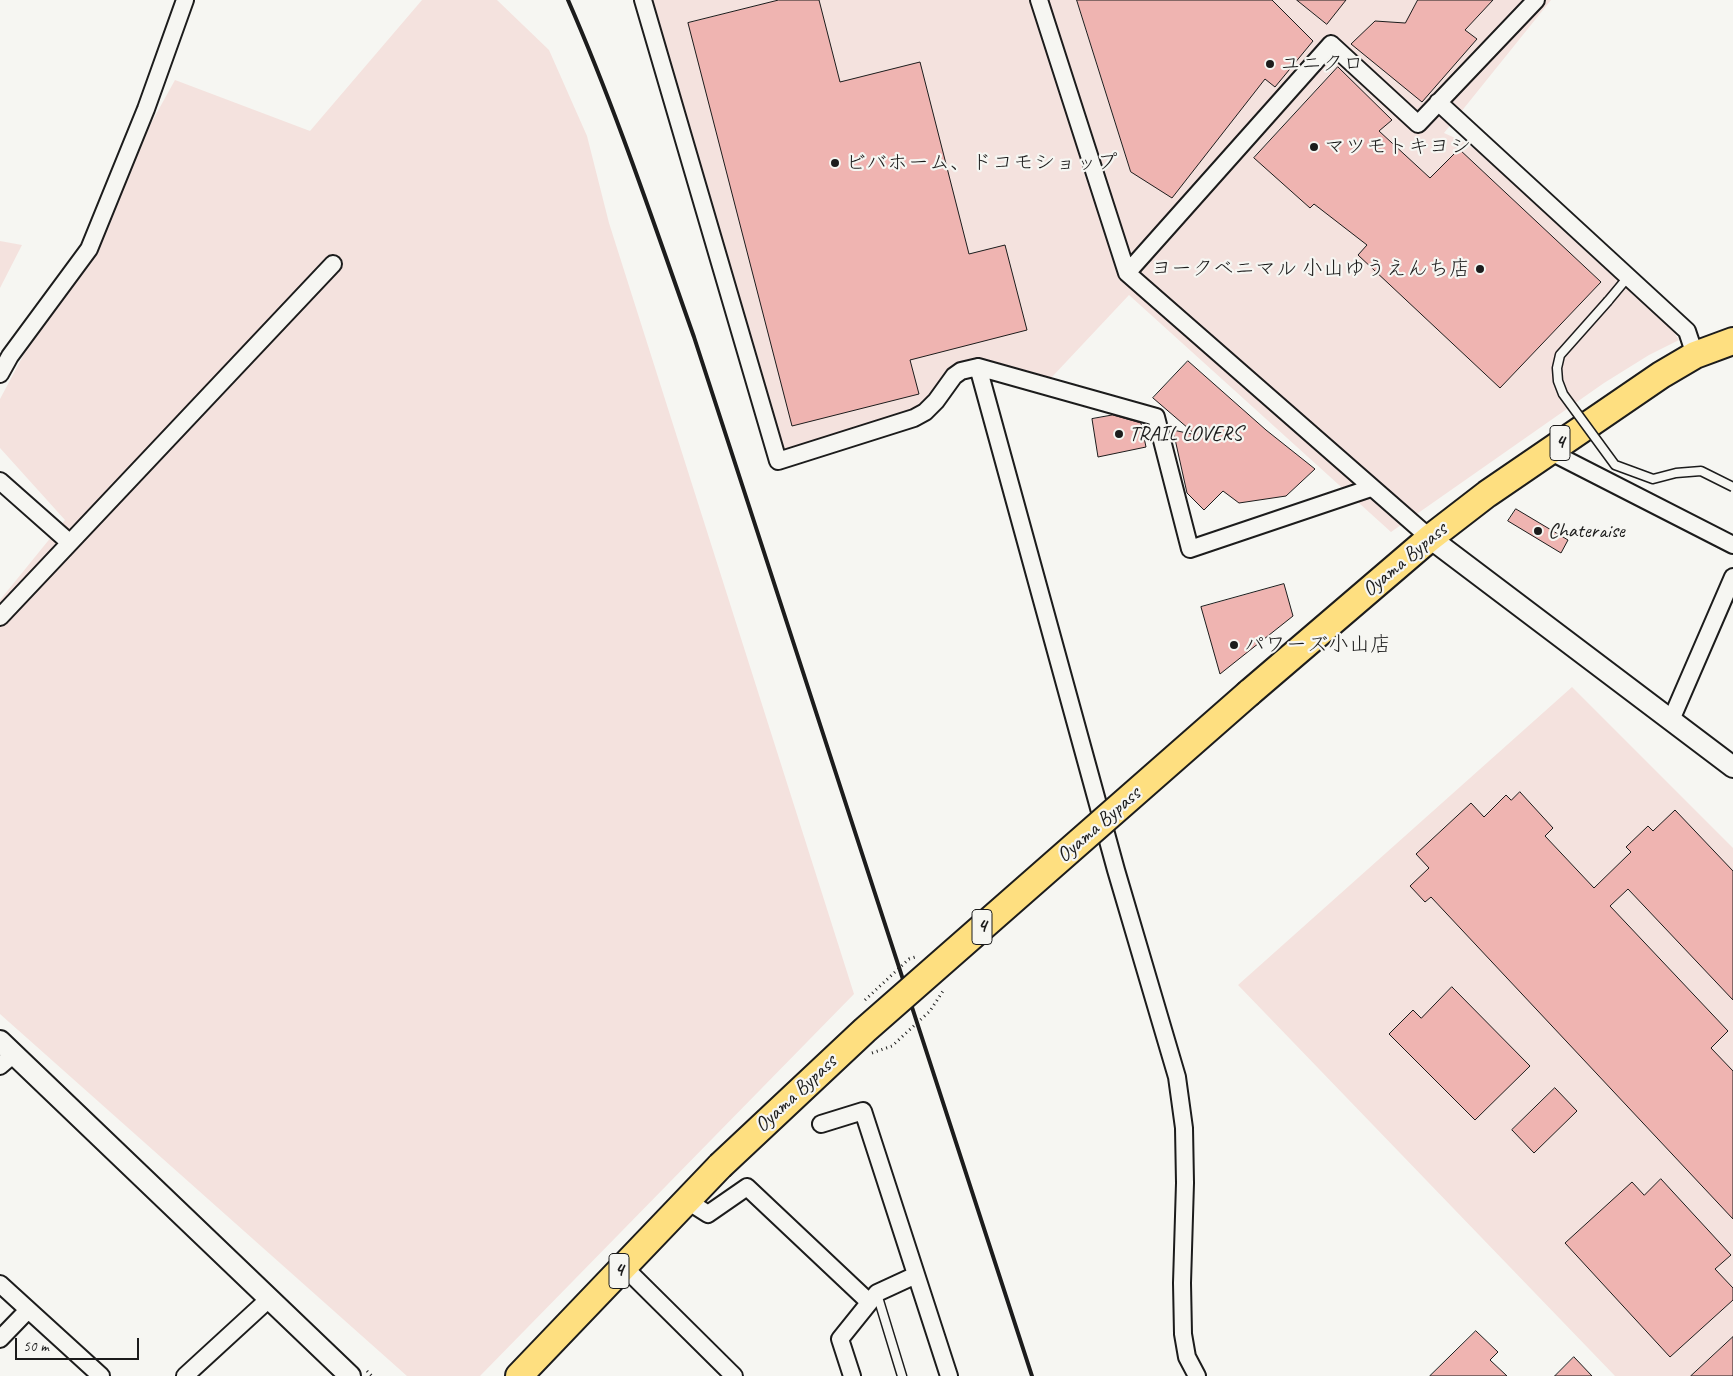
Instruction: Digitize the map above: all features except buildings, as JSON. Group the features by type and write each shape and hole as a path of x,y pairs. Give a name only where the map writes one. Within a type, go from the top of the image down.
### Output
{"highway":[{"name":"Oyama Bypass","path":"519,1376 720,1166 865,1030 1249,693 1430,538 1487,494 1627,397 1695,355 1733,341"}],"street":[{"path":"0,374 10,356 89,250 146,109 185,0"},
{"path":"643,0 778,461 914,418 930,407 954,376 961,370 978,367 1156,417 1190,548 1370,488"},
{"path":"1039,0 1127,273 1370,488 1430,538 1733,767"},
{"path":"1127,273 1331,44 1418,124 1536,0"},
{"path":"1438,102 1687,331 1695,355"},
{"path":"0,617 333,264"},
{"path":"978,367 1116,870 1177,1077 1184,1137 1183,1334 1188,1358 1197,1376"},
{"path":"1549,451 1733,544"},
{"path":"0,482 69,542"},
{"path":"1671,720 1733,577"},
{"path":"5,1054 270,1298 347,1375"},
{"path":"821,1124 863,1111 949,1376"},
{"path":"686,1200 708,1214 747,1188 873,1298"},
{"path":"623,1266 734,1376"},
{"path":"852,1376 840,1339 873,1298 916,1275"},
{"path":"0,1284 101,1376"},
{"path":"185,1376 270,1298"},
{"path":"0,1339 28,1310"}],"lane":[{"path":"1628,278 1560,355 1557,368 1558,381 1563,394 1614,466 1653,480 1676,474 1700,472 1733,487"},
{"path":"873,1298 902,1376"}],"shaded area":[{"path":"422,0 497,0 549,50 587,136 609,223 854,994 480,1376 407,1376 0,1014 0,600 65,520 0,448 0,399 175,80 310,131"},
{"path":"651,0 1551,0 1444,133 1462,141 1491,159 1670,326 1679,340 1649,355 1604,383 1391,532 1129,295 1051,378 983,360 966,361 951,368 939,382 930,397 916,408 794,450 783,448"},
{"path":"0,241 22,245 0,288"},
{"path":"1572,687 1733,848 1733,1376 1615,1376 1238,985"}],"railway":[{"path":"568,0 618,125 694,337 1032,1376"}],"place":[{"name":"ユニクロ","path":"1270,64"},
{"name":"マツモトキヨシ","path":"1314,147"},
{"name":"ビバホーム、ドコモショップ","path":"835,163"},
{"name":"ヨークベニマル 小山ゆうえんち店","path":"1480,269"},
{"name":"TRAIL LOVERS","path":"1119,434"},
{"name":"Chateraise","path":"1538,531"},
{"name":"パワーズ小山店","path":"1234,645"}]}
